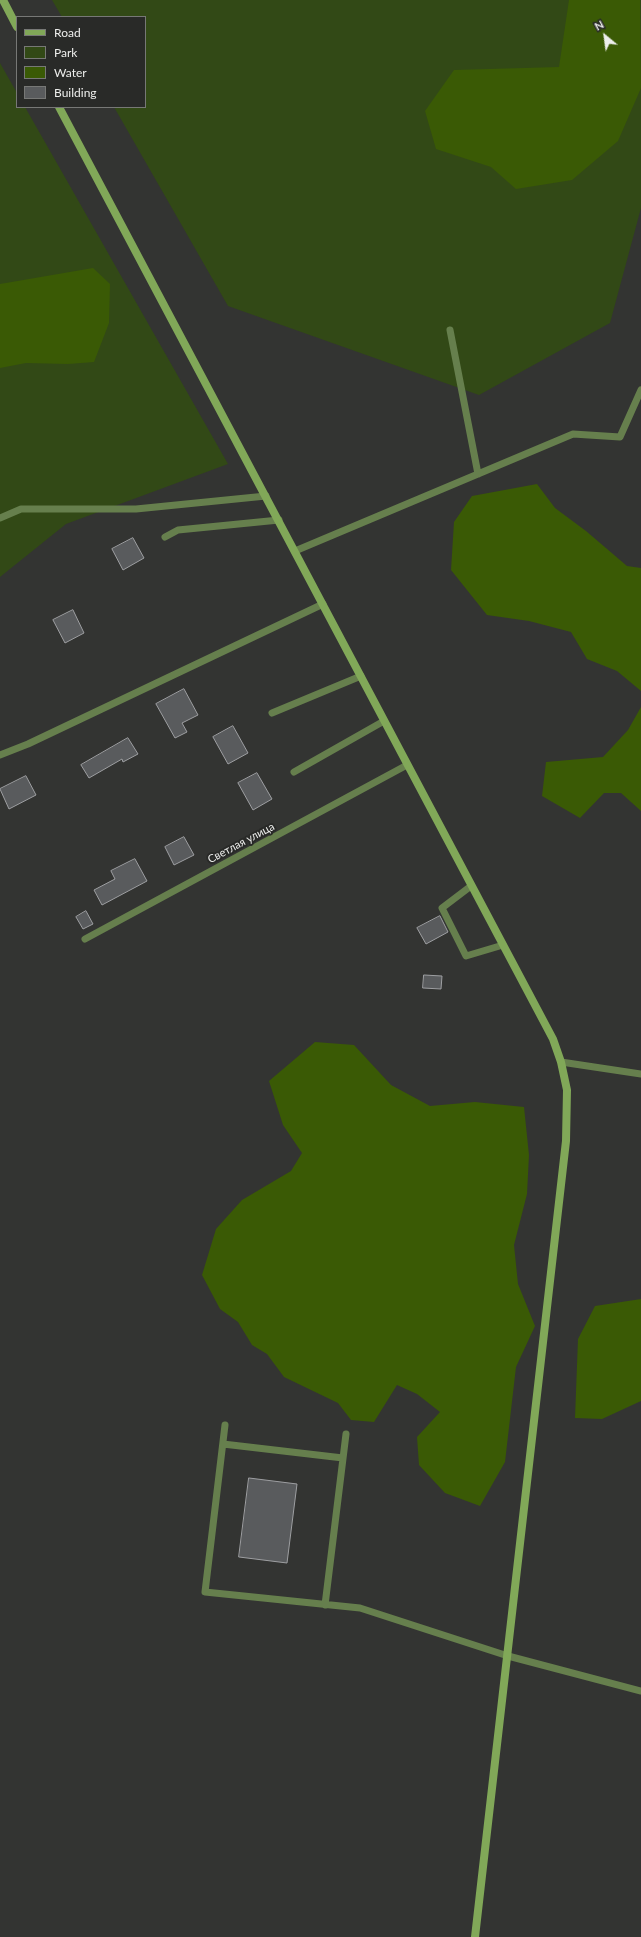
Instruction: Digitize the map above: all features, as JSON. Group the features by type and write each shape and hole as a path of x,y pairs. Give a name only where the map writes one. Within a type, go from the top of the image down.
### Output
{"main road":[{"path":"2,0 16,25"},
{"path":"60,108 324,604 407,766 553,1039 561,1062 567,1090 566,1141 475,1937"}],"lane":[{"path":"450,330 478,474"},
{"path":"295,551 573,434 620,437 641,390"},
{"path":"0,518 21,509 136,509 266,496"},
{"path":"165,537 178,530 279,520"},
{"path":"0,755 28,744 324,604"},
{"path":"272,713 361,676"},
{"path":"294,772 384,721"},
{"name":"Светлая улица","path":"85,939 407,766"},
{"path":"471,886 442,908 466,956 503,945"},
{"path":"561,1062 641,1074"},
{"path":"225,1424 205,1592 360,1608 508,1656 641,1691"},
{"path":"325,1605 346,1434"},
{"path":"223,1444 343,1458"}],"green space":[{"path":"52,0 641,0 641,208 610,323 479,395 228,306 115,108 146,108 146,16 61,16"},
{"path":"0,63 16,91 16,108 26,108 228,464 66,524 0,577"}],"water":[{"path":"569,0 640,0 641,88 618,141 572,180 516,189 491,167 436,149 425,111 454,70 559,67"},
{"path":"93,268 110,284 109,323 94,362 68,364 26,363 0,368 0,284"},
{"path":"537,484 555,508 586,531 627,566 641,568 641,691 617,671 587,659 571,632 529,621 487,615 451,570 454,522 472,496"},
{"path":"641,707 641,811 621,793 604,793 580,818 542,796 546,762 603,757 628,730"},
{"path":"315,1042 354,1045 391,1085 430,1106 475,1102 524,1107 529,1155 527,1194 514,1245 518,1284 535,1326 516,1367 505,1462 480,1506 445,1493 419,1465 417,1437 440,1412 417,1394 397,1385 374,1422 351,1420 338,1403 284,1377 267,1354 252,1345 238,1322 220,1309 202,1275 216,1229 242,1200 291,1171 302,1153 283,1125 269,1081"},
{"path":"641,1299 641,1401 602,1419 575,1418 578,1339 595,1306"}],"building":[{"path":"133,538 144,558 123,570 112,549"},
{"path":"73,610 84,633 65,643 53,620"},
{"path":"184,689 198,715 182,723 187,732 175,738 156,704"},
{"path":"233,726 248,753 228,764 213,737"},
{"path":"128,738 138,754 123,762 122,759 89,778 81,765"},
{"path":"257,773 272,799 253,810 238,783"},
{"path":"26,776 36,795 9,809 0,789"},
{"path":"184,837 194,855 174,865 165,847"},
{"path":"135,859 147,881 102,905 94,890 115,879 111,871"},
{"path":"86,911 93,924 83,929 76,917"},
{"path":"440,916 448,932 426,944 417,928"},
{"path":"424,975 442,976 441,989 423,988"},
{"path":"249,1478 297,1484 287,1563 239,1557"}]}
